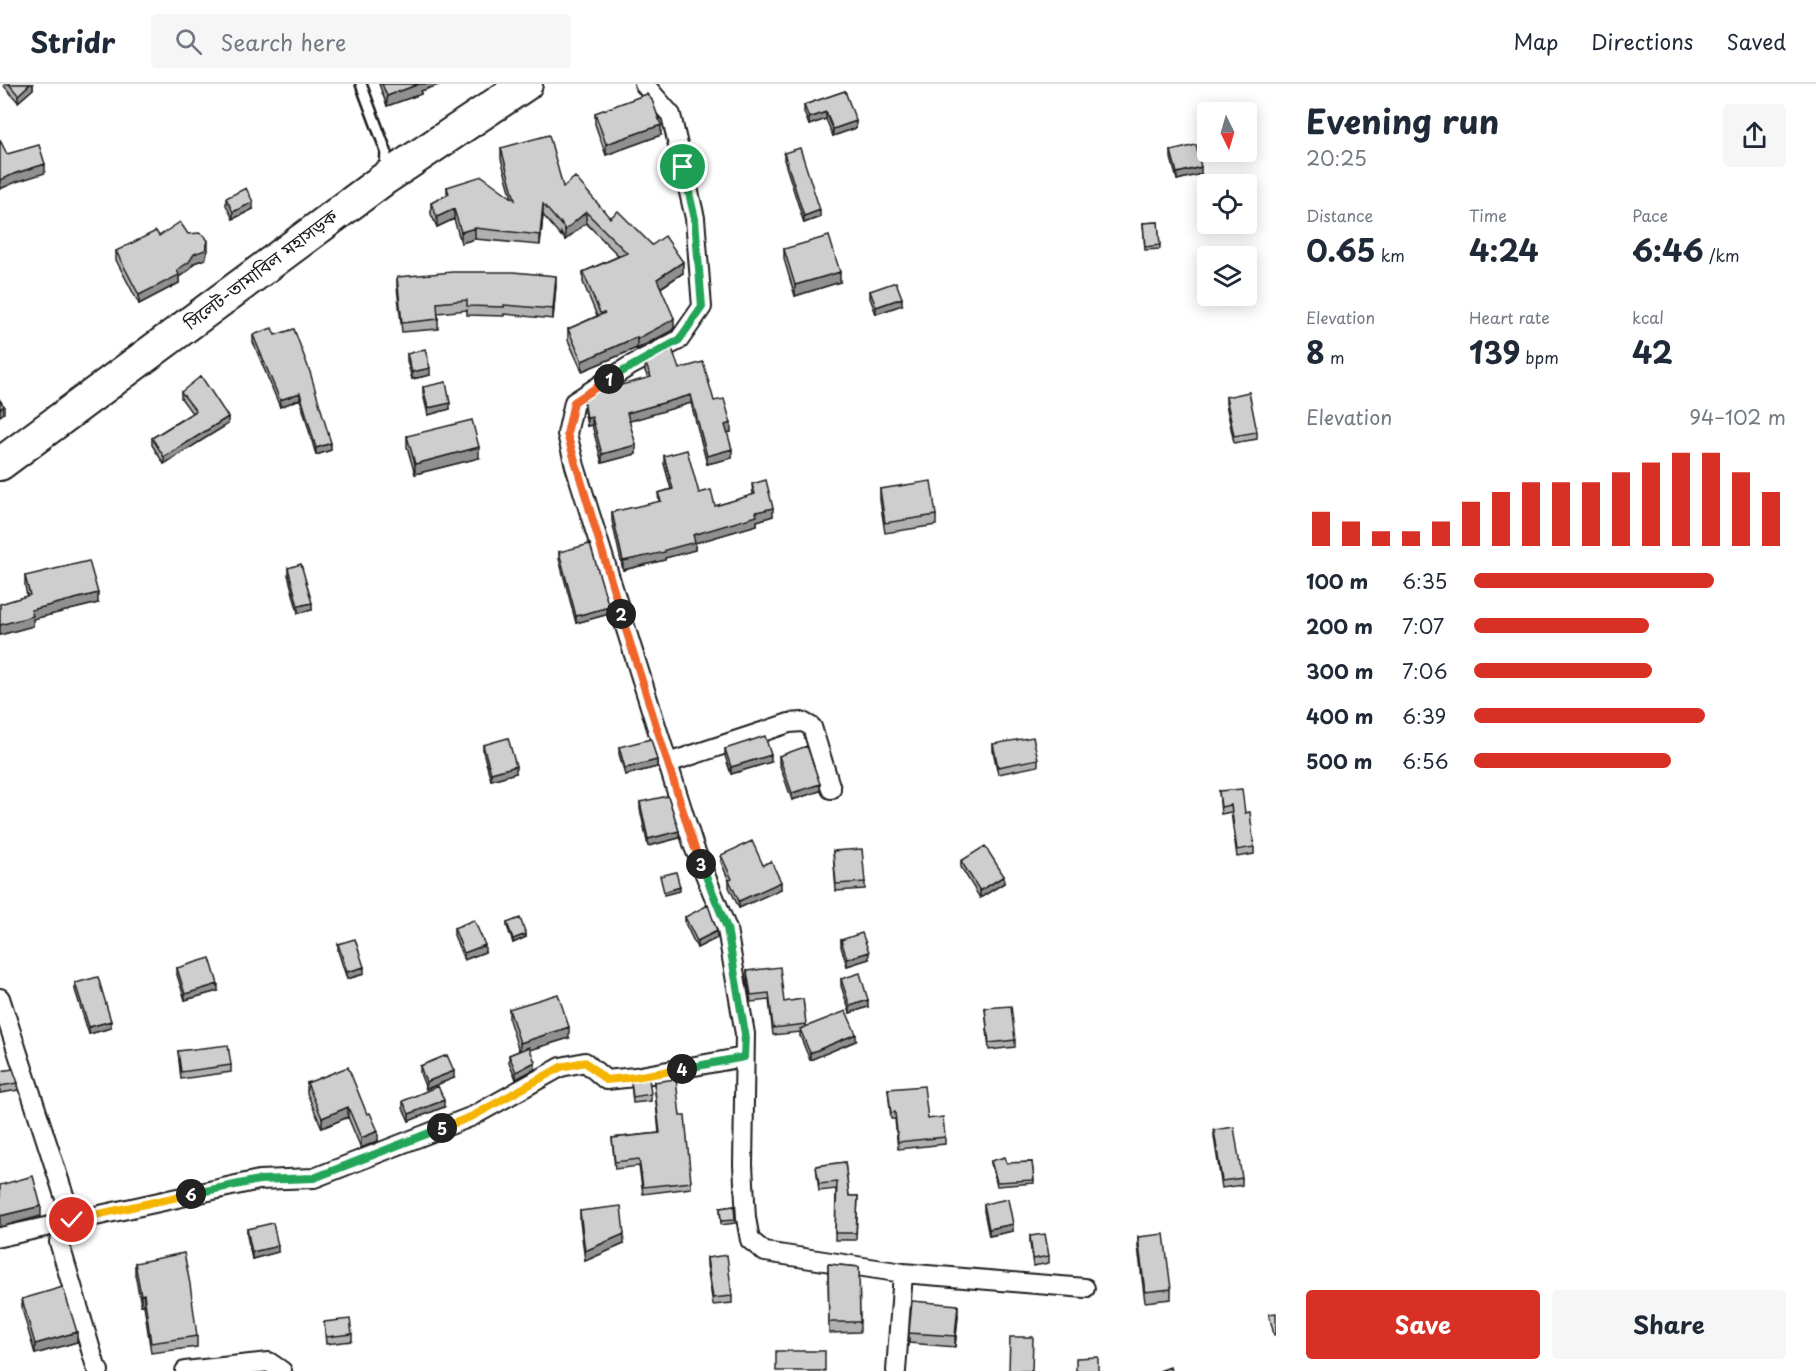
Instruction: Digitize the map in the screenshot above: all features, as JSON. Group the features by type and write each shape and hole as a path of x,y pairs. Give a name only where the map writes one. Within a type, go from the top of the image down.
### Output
{"highway":[{"name":"সিলেট-তামাবিল মহাসড়ক","path":"0,464 384,178 526,84"}],"street":[{"path":"644,84 671,115 695,219 702,307 679,340 628,367 574,402 567,434 694,846 727,928 745,1034 743,1165 746,1218 750,1240 765,1252 903,1273 1085,1288"},
{"path":"668,763 789,723 803,722 812,727 831,789"},
{"path":"0,998 72,1220 59,1242 99,1371"},
{"path":"0,1237 259,1180 314,1178 473,1116 561,1067 585,1062 606,1080 635,1077 744,1057"},
{"path":"896,1371 903,1273"},
{"path":"185,1371 269,1362 282,1371"}],"lane":[{"path":"361,84 386,151 384,178"}],"building":[{"path":"9,84 30,84 18,95"},
{"path":"382,84 419,84 387,96"},
{"path":"845,91 856,121 833,129 826,112 809,118 804,105"},
{"path":"647,94 652,100 661,125 606,144 595,113"},
{"path":"549,135 563,187 575,177 610,218 618,211 652,245 665,236 683,262 657,279 674,318 671,321 637,339 637,337 582,361 568,329 605,313 600,313 583,272 627,253 586,212 565,230 543,204 540,235 475,228 461,232 454,209 437,217 431,203 449,194 447,187 482,176 515,200 501,148"},
{"path":"0,140 7,154 39,145 45,164 0,180"},
{"path":"1196,145 1197,162 1200,162 1201,167 1177,173 1171,151"},
{"path":"800,148 820,210 804,216 784,153"},
{"path":"246,188 253,202 233,212 226,198"},
{"path":"180,222 188,234 199,233 205,236 208,241 205,250 194,254 189,262 177,270 179,275 139,295 116,251 156,231 159,236"},
{"path":"1158,222 1160,245 1145,247 1143,223"},
{"path":"829,236 840,272 795,285 784,249"},
{"path":"453,272 513,272 556,276 553,309 504,305 504,307 467,306 467,300 437,303 438,319 402,323 397,277"},
{"path":"896,282 902,298 876,307 870,291"},
{"path":"272,328 275,335 294,329 310,372 331,443 316,448 300,393 280,400 253,335"},
{"path":"672,348 679,369 703,362 714,401 724,399 731,423 725,425 732,449 707,456 691,395 627,413 636,445 602,454 592,417 587,418 584,400 599,391 651,377 645,362"},
{"path":"425,349 430,368 412,372 407,354"},
{"path":"201,376 228,417 164,457 152,438 196,411 181,392"},
{"path":"446,382 450,403 428,408 423,387"},
{"path":"1249,392 1257,432 1234,436 1226,397"},
{"path":"472,420 479,447 415,464 407,436"},
{"path":"687,450 699,493 711,490 715,506 755,494 752,484 766,480 773,508 756,512 757,516 693,535 695,542 665,550 665,552 623,561 612,512 661,501 658,493 673,489 664,456"},
{"path":"931,481 936,515 885,523 880,489"},
{"path":"590,544 609,607 576,616 559,552"},
{"path":"89,561 98,593 31,610 33,616 0,625 0,604 30,595 25,576"},
{"path":"301,564 312,603 298,606 288,568"},
{"path":"765,736 771,755 731,767 725,749"},
{"path":"1033,737 1038,759 998,767 993,744"},
{"path":"508,738 516,766 491,773 483,745"},
{"path":"651,739 657,760 625,768 619,747"},
{"path":"807,746 820,784 792,793 779,756"},
{"path":"1242,789 1245,813 1250,812 1254,847 1237,850 1231,805 1221,807 1219,791"},
{"path":"668,796 679,831 648,839 640,802"},
{"path":"752,841 763,865 771,861 781,882 739,901 721,855"},
{"path":"985,846 1004,876 980,891 961,861"},
{"path":"862,849 865,882 836,884 833,851"},
{"path":"676,872 680,887 664,892 660,876"},
{"path":"708,905 717,931 697,941 685,917"},
{"path":"520,918 526,934 513,939 507,923"},
{"path":"474,920 485,945 464,953 454,928"},
{"path":"862,933 869,952 847,959 841,940"},
{"path":"355,939 364,967 347,972 338,944"},
{"path":"210,958 218,984 185,994 177,968"},
{"path":"780,967 784,1002 803,999 806,1024 773,1028 769,993 751,995 747,971"},
{"path":"860,973 868,1000 850,1006 841,979"},
{"path":"98,977 111,1021 89,1027 75,983"},
{"path":"558,994 569,1027 520,1043 509,1009"},
{"path":"1011,1006 1015,1040 989,1043 985,1008"},
{"path":"846,1011 856,1034 810,1053 800,1029"},
{"path":"228,1045 231,1065 181,1072 178,1051"},
{"path":"529,1047 535,1062 516,1072 509,1055"},
{"path":"447,1055 454,1071 426,1082 420,1066"},
{"path":"348,1067 367,1114 370,1113 378,1131 361,1138 348,1107 322,1118 307,1083"},
{"path":"13,1069 18,1083 0,1086 0,1071"},
{"path":"649,1079 651,1094 633,1097 631,1082"},
{"path":"676,1079 680,1116 685,1116 691,1182 643,1187 639,1159 615,1162 612,1138 660,1133 654,1082"},
{"path":"438,1086 444,1100 409,1114 403,1101"},
{"path":"924,1086 928,1119 943,1117 945,1137 898,1142 895,1112 891,1113 888,1089"},
{"path":"1234,1127 1242,1178 1222,1181 1214,1130"},
{"path":"1005,1157 1007,1163 1032,1162 1034,1180 997,1182 991,1161"},
{"path":"845,1162 849,1196 858,1196 856,1233 835,1233 837,1182 819,1184 816,1166"},
{"path":"33,1176 41,1206 0,1216 0,1185"},
{"path":"1008,1199 1013,1224 989,1229 984,1204"},
{"path":"621,1206 624,1234 585,1251 580,1211"},
{"path":"734,1206 735,1220 721,1221 720,1208"},
{"path":"273,1223 278,1246 252,1252 247,1229"},
{"path":"1045,1234 1049,1256 1033,1259 1030,1236"},
{"path":"1164,1234 1171,1289 1145,1292 1138,1237"},
{"path":"184,1253 197,1336 151,1343 144,1294 141,1295 135,1263"},
{"path":"727,1255 732,1296 713,1298 707,1258"},
{"path":"828,1264 859,1267 860,1322 829,1322"},
{"path":"63,1287 77,1332 35,1344 22,1299"},
{"path":"912,1301 958,1305 955,1336 909,1333"},
{"path":"1276,1313 1276,1334 1274,1335 1269,1314"},
{"path":"350,1319 352,1334 326,1337 324,1322"},
{"path":"1010,1337 1033,1337 1032,1371 1009,1371"},
{"path":"776,1351 825,1351 825,1371 776,1371"},
{"path":"1098,1357 1098,1371 1076,1371 1076,1358"},
{"path":"1170,1367 1171,1371 1159,1371"}],"route":[{"path":"72,1220 259,1180 314,1178 473,1116 561,1067 585,1062 606,1080 635,1077 744,1057 745,1034 727,928 694,846 567,434 574,402 628,367 679,340 702,307 695,219 683,167"}]}
